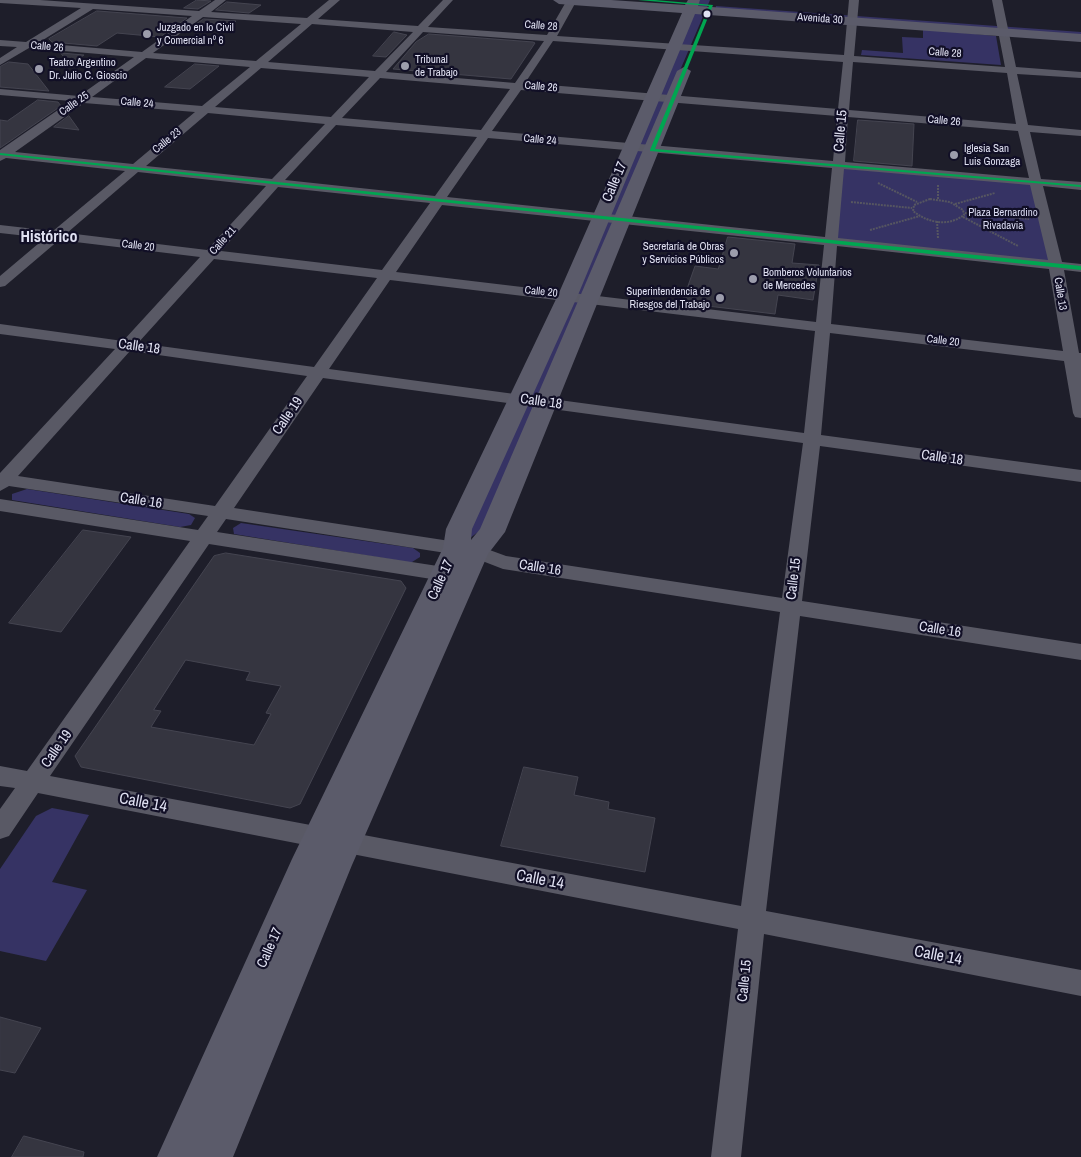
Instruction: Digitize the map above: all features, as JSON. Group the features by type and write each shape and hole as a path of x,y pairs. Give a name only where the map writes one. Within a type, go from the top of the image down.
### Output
{"main road":[{"name":"Avenida 30","path":"567,0 854,12 1081,38"},
{"name":"Avenida 30","path":"640,0 702,5"},
{"name":"Calle 17","path":"460,563 459,529 568,295 673,48 702,5"},
{"name":"Calle 17","path":"178,1157 333,839 460,563 492,532 624,219 693,49 702,5"},
{"name":"Avenida 30","path":"1002,29 1081,32"},
{"name":"Calle 17","path":"212,1157 333,839"}],"street":[{"name":"Calle 28","path":"0,0 308,23 1081,75"},
{"path":"0,62 103,0"},
{"name":"Calle 25","path":"1,155 221,0"},
{"name":"Calle 23","path":"0,284 135,167 206,110 335,0"},
{"name":"Calle 21","path":"2,482 125,345 448,0"},
{"name":"Calle 19","path":"0,829 550,39 567,0"},
{"name":"Calle 13","path":"997,0 1023,128 1056,266 1075,357 1081,413"},
{"name":"Calle 15","path":"726,1157 752,921 812,440 821,325 832,240 854,12"},
{"name":"Calle 26","path":"0,43 1081,133"},
{"name":"Calle 24","path":"0,92 1081,186"},
{"path":"1,155 135,167 1081,268"},
{"name":"Calle 20","path":"0,229 821,325 1075,357"},
{"name":"Calle 18","path":"0,329 1081,476"},
{"name":"Calle 16","path":"2,482 221,513 460,563"},
{"name":"Calle 16","path":"0,505 205,537 460,563 502,562 1081,652"},
{"name":"Calle 14","path":"0,776 1081,983"}],"path":[{"path":"836,200 912,208 920,216"},
{"path":"912,208 918,202 938,200 955,204 965,213 1045,220"},
{"path":"963,217 965,213"},
{"path":"832,240 920,216 946,222 963,217 1056,266"}],"green space":[{"path":"696,0 710,0 486,526 466,541"},
{"path":"716,6 1081,32 1081,36 715,10"},
{"path":"923,29 996,36 1001,65 861,55 862,50 903,53 902,37 923,38"},
{"name":"Plaza Bernardino Rivadavia","path":"838,165 1036,182 1056,266 832,240"},
{"path":"27,489 189,514 195,518 191,525 180,527 12,500 12,494"},
{"path":"241,523 413,548 420,553 420,557 412,562 407,562 234,534 233,528"},
{"path":"52,808 89,815 52,882 87,890 46,961 0,951 0,869 36,816"}],"building":[{"path":"197,0 211,1 198,9 184,8"},
{"path":"227,2 261,5 249,13 216,10"},
{"path":"97,11 187,18 160,37 117,33 97,46 52,42 49,39"},
{"path":"204,19 236,21 228,27 195,25"},
{"path":"394,32 407,35 386,57 373,56"},
{"path":"429,34 535,43 511,79 393,69 416,42"},
{"path":"61,53 84,55 70,64"},
{"path":"9,62 28,64 49,91 0,87 0,67"},
{"path":"195,64 219,66 190,89 165,87"},
{"path":"38,100 58,102 61,106 0,148 0,120 7,121"},
{"path":"69,116 79,130 54,127"},
{"path":"858,120 914,124 912,166 854,161"},
{"name":"Bomberos Voluntarios de Mercedes","path":"728,237 795,244 792,263 819,265 813,300 778,295 775,314 682,303 695,266 718,269"},
{"path":"83,530 131,537 61,632 9,623"},
{"path":"226,553 401,581 406,588 300,804 290,808 81,767 75,756 214,556","holes":["186,660 250,672 246,680 281,686 266,713 271,714 254,745 151,727 161,711 154,710"]},
{"path":"524,767 578,777 574,795 609,802 608,809 655,818 645,872 501,846"},
{"path":"0,1017 41,1028 15,1073 0,1070"},
{"path":"24,1136 84,1152 83,1157 12,1157"}],"transit line":[{"path":"640,0 711,5 652,150 1081,186"},
{"path":"0,154 1081,268"}],"place":[{"name":"Juzgado en lo Civil y Comercial nº 6","path":"147,34"},
{"name":"Tribunal de Trabajo","path":"405,66"},
{"name":"Teatro Argentino Dr. Julio C. Gioscio","path":"39,69"},
{"name":"Iglesia San Luis Gonzaga","path":"954,155"},
{"name":"Secretaría de Obras y Servicios Públicos","path":"734,253"},
{"name":"Bomberos Voluntarios de Mercedes","path":"753,279"},
{"name":"Superintendencia de Riesgos del Trabajo","path":"720,298"}],"district":[{"name":"Histórico","path":"49,238"}]}
